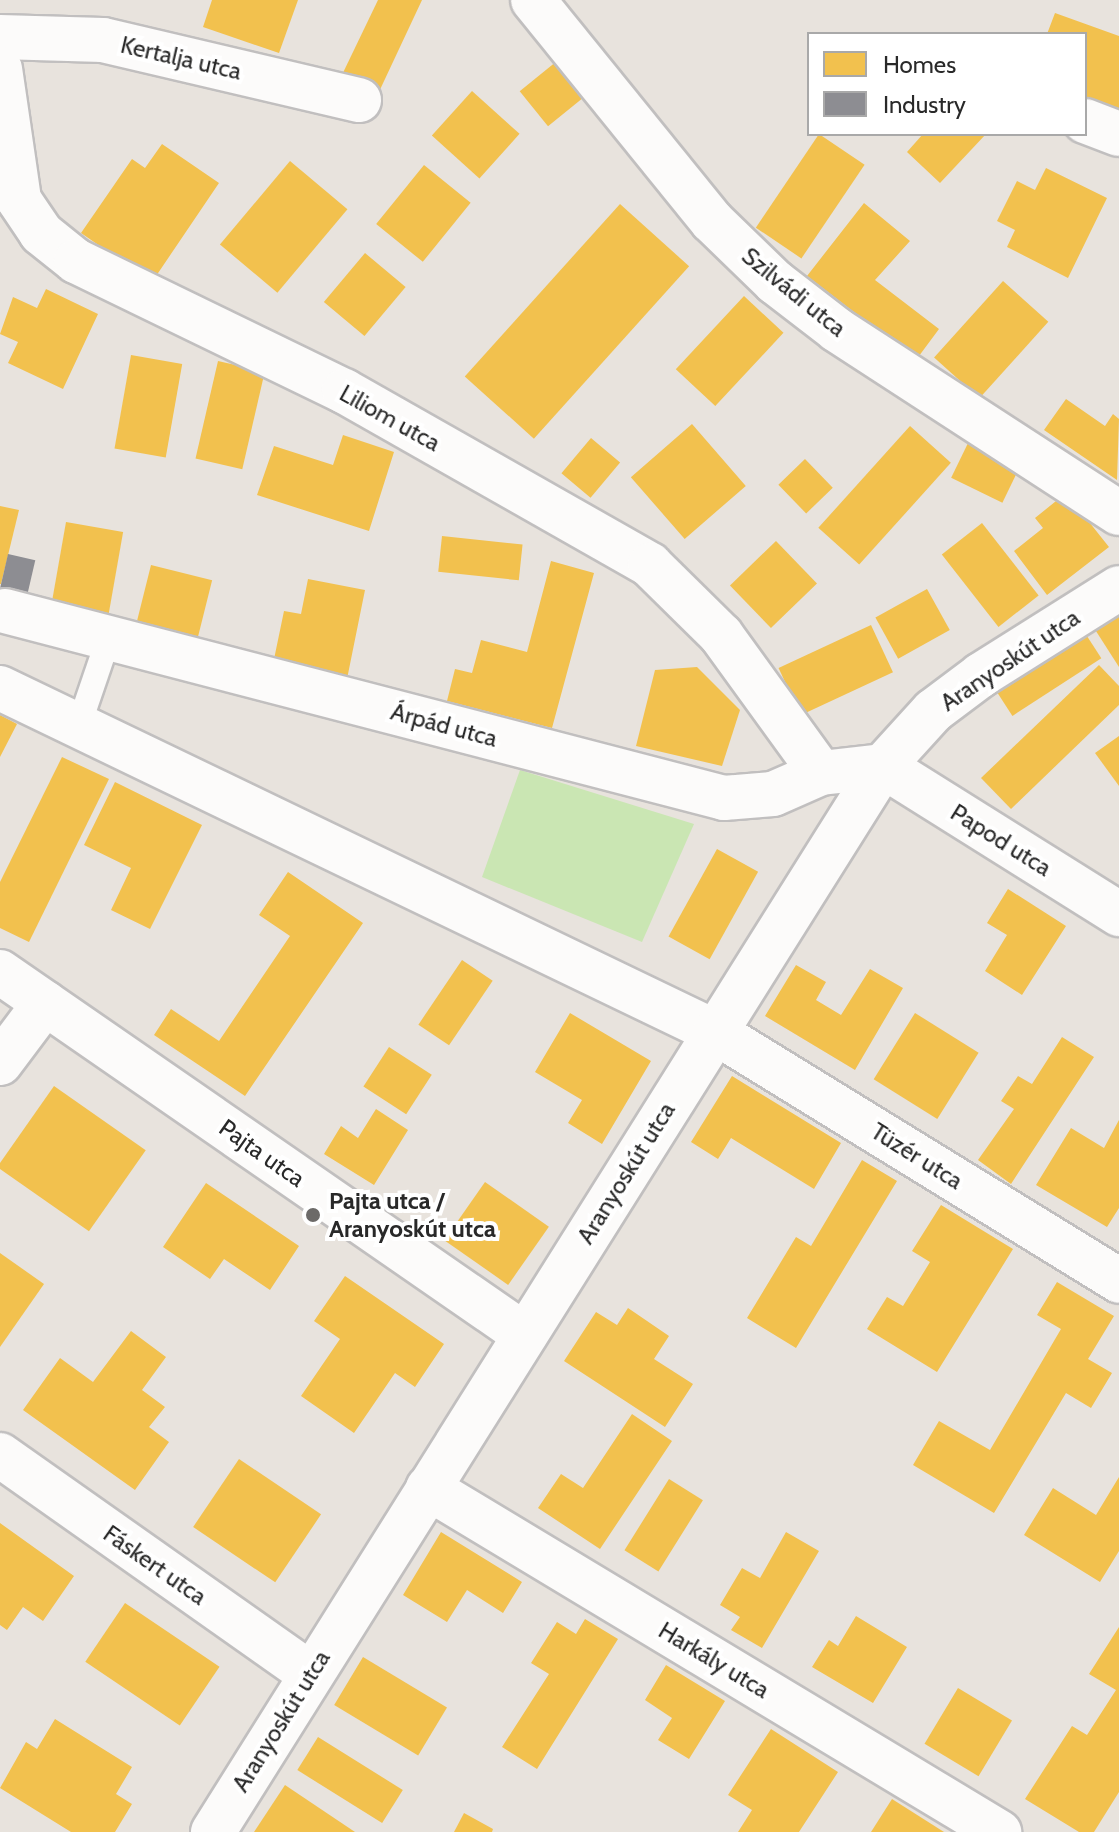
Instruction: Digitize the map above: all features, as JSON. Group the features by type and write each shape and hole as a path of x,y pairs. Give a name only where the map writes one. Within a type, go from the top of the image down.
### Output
{"street":[{"name":"Szilvádi utca","path":"533,0 712,221 775,282 837,330 1119,513"},
{"name":"Kertalja utca","path":"0,37 103,40 359,100"},
{"name":"Liliom utca","path":"0,69 19,200 41,233 76,261 344,391 650,565 721,635 821,773"},
{"path":"1087,122 1119,134"},
{"name":"Aranyoskút utca","path":"213,1832 883,766 957,693 1119,588"},
{"name":"Árpád utca","path":"2,619 109,637 724,798 773,794 821,773 883,766"},
{"path":"0,688 715,1032"},
{"name":"Papod utca","path":"883,766 1119,914"},
{"name":"Pajta utca","path":"0,972 525,1335"},
{"path":"0,1063 45,1003"},
{"name":"Tüzér utca","path":"715,1032 1119,1281"},
{"name":"Fáskert utca","path":"0,1455 310,1674"},
{"name":"Harkály utca","path":"428,1488 999,1832"}],"lane":[{"path":"79,725 109,637"}],"green space":[{"path":"520,770 694,824 642,942 482,877"}],"building: Homes":[{"path":"212,0 298,0 279,53 203,27"},
{"path":"378,0 422,0 377,96 340,79"},
{"path":"1055,13 1119,36 1119,113 1087,102 1087,32 1048,32"},
{"path":"557,61 585,96 548,126 520,91"},
{"path":"472,91 520,134 479,178 432,136"},
{"path":"818,136 822,136 865,165 801,258 756,228"},
{"path":"921,136 984,136 940,183 907,152"},
{"path":"162,144 219,183 152,282 81,233 132,159 145,168"},
{"path":"290,161 347,209 277,293 220,244"},
{"path":"424,165 471,203 423,262 376,224"},
{"path":"1046,168 1107,198 1068,278 1007,247 1015,230 997,221 1017,181 1035,190"},
{"path":"864,203 910,241 875,280 939,329 916,360 807,276"},
{"path":"620,204 689,266 534,439 465,376"},
{"path":"365,253 406,287 364,336 324,302"},
{"path":"1003,281 1048,322 979,398 934,358"},
{"path":"46,289 98,314 63,389 8,363 18,342 0,334 13,297 37,308"},
{"path":"744,296 783,333 715,406 676,369"},
{"path":"131,355 182,364 166,458 115,449"},
{"path":"218,361 265,372 242,469 196,458"},
{"path":"1066,399 1105,426 1113,414 1119,419 1117,480 1044,430"},
{"path":"692,424 746,486 685,539 631,477"},
{"path":"910,426 951,463 859,565 818,528"},
{"path":"343,435 394,452 369,531 257,495 274,446 333,465"},
{"path":"591,438 620,462 591,498 561,473"},
{"path":"970,439 1021,464 1002,503 951,478"},
{"path":"805,459 833,488 806,513 778,485"},
{"path":"1066,493 1109,547 1047,595 1014,551 1043,528 1035,518"},
{"path":"0,506 19,510 1,584 0,584"},
{"path":"66,522 123,532 109,615 51,605"},
{"path":"982,523 1039,595 998,627 942,554"},
{"path":"442,536 523,544 519,580 438,572"},
{"path":"776,541 817,583 771,628 730,585"},
{"path":"551,561 594,573 552,728 447,701 455,669 472,673 481,640 527,652"},
{"path":"151,565 212,580 197,642 136,627"},
{"path":"308,579 365,590 347,679 273,664 284,611 301,614"},
{"path":"927,589 950,630 898,659 875,618"},
{"path":"1119,612 1119,667 1094,628"},
{"path":"871,625 893,672 801,715 779,668"},
{"path":"1085,633 1101,658 1012,716 996,691"},
{"path":"1099,665 1119,686 1119,705 1011,809 981,778"},
{"path":"697,667 740,710 722,766 636,746 655,670"},
{"path":"0,715 17,724 0,757"},
{"path":"1119,736 1119,786 1095,753"},
{"path":"62,757 109,779 29,942 0,928 0,882"},
{"path":"115,782 202,825 150,929 111,910 131,868 84,845"},
{"path":"717,849 758,872 710,959 669,936"},
{"path":"288,872 363,923 245,1096 154,1035 171,1009 219,1041 290,936 259,915"},
{"path":"1008,889 1066,926 1022,995 985,971 1007,935 987,923"},
{"path":"462,960 493,981 449,1045 418,1025"},
{"path":"796,965 826,982 816,1000 841,1015 870,969 903,988 855,1070 765,1016"},
{"path":"570,1013 651,1061 602,1144 568,1123 582,1100 535,1072"},
{"path":"915,1013 979,1053 937,1119 874,1079"},
{"path":"1062,1037 1094,1057 1011,1184 978,1160 1014,1109 1001,1101 1018,1076 1032,1084"},
{"path":"389,1047 432,1075 406,1114 363,1086"},
{"path":"732,1076 841,1143 814,1189 731,1138 718,1159 691,1142"},
{"path":"54,1086 146,1150 89,1231 0,1169 0,1163"},
{"path":"376,1109 408,1130 374,1185 324,1154 341,1126 358,1138"},
{"path":"1119,1120 1119,1208 1107,1227 1036,1185 1071,1128 1104,1148"},
{"path":"862,1160 897,1181 796,1348 747,1318 796,1237 811,1246"},
{"path":"485,1182 549,1227 508,1285 444,1240"},
{"path":"206,1183 299,1246 270,1290 224,1259 210,1279 163,1247"},
{"path":"941,1205 1013,1249 937,1372 867,1329 887,1297 903,1306 930,1262 912,1251"},
{"path":"0,1253 44,1284 0,1347"},
{"path":"345,1276 444,1344 415,1387 395,1373 354,1433 301,1396 340,1339 314,1321"},
{"path":"1057,1282 1114,1316 1088,1359 1112,1373 1091,1408 1066,1393 994,1513 913,1465 939,1421 990,1450 1061,1329 1037,1315"},
{"path":"628,1308 669,1336 654,1359 693,1384 665,1427 564,1361 596,1312 617,1325"},
{"path":"131,1331 166,1357 142,1390 165,1407 149,1427 169,1442 135,1490 23,1410 60,1358 93,1382"},
{"path":"632,1414 672,1441 600,1549 538,1508 561,1474 583,1488"},
{"path":"239,1459 321,1514 275,1582 193,1527"},
{"path":"1119,1477 1119,1551 1100,1582 1024,1535 1053,1488 1096,1515"},
{"path":"669,1479 703,1500 658,1571 624,1550"},
{"path":"0,1523 74,1576 43,1621 23,1607 7,1630 0,1625"},
{"path":"441,1532 522,1582 503,1613 467,1590 447,1622 403,1595"},
{"path":"786,1532 819,1551 762,1648 731,1630 740,1617 720,1605 742,1568 760,1578"},
{"path":"125,1603 220,1667 180,1726 85,1662"},
{"path":"856,1616 907,1647 873,1703 812,1667 829,1640 838,1646"},
{"path":"585,1619 618,1639 537,1769 502,1747 549,1674 531,1663 557,1622 576,1634"},
{"path":"1119,1627 1119,1792 1094,1832 1079,1832 1025,1799 1072,1726 1087,1735 1116,1690 1089,1674"},
{"path":"363,1657 447,1707 418,1755 334,1705"},
{"path":"666,1665 725,1701 689,1759 658,1740 672,1718 645,1700"},
{"path":"958,1688 1012,1720 979,1776 925,1744"},
{"path":"55,1719 132,1767 116,1794 132,1804 115,1832 71,1832 0,1788 26,1742 37,1749"},
{"path":"771,1729 838,1772 799,1832 738,1832 752,1810 728,1795"},
{"path":"318,1737 403,1790 382,1823 297,1770"},
{"path":"285,1785 355,1832 254,1832"},
{"path":"892,1799 944,1832 871,1832"},
{"path":"464,1813 493,1829 492,1832 454,1832"}],"building: Industry":[{"path":"8,554 35,560 25,605 0,599"}],"place":[{"name":"Pajta utca / Aranyoskút utca","path":"313,1215"}]}
